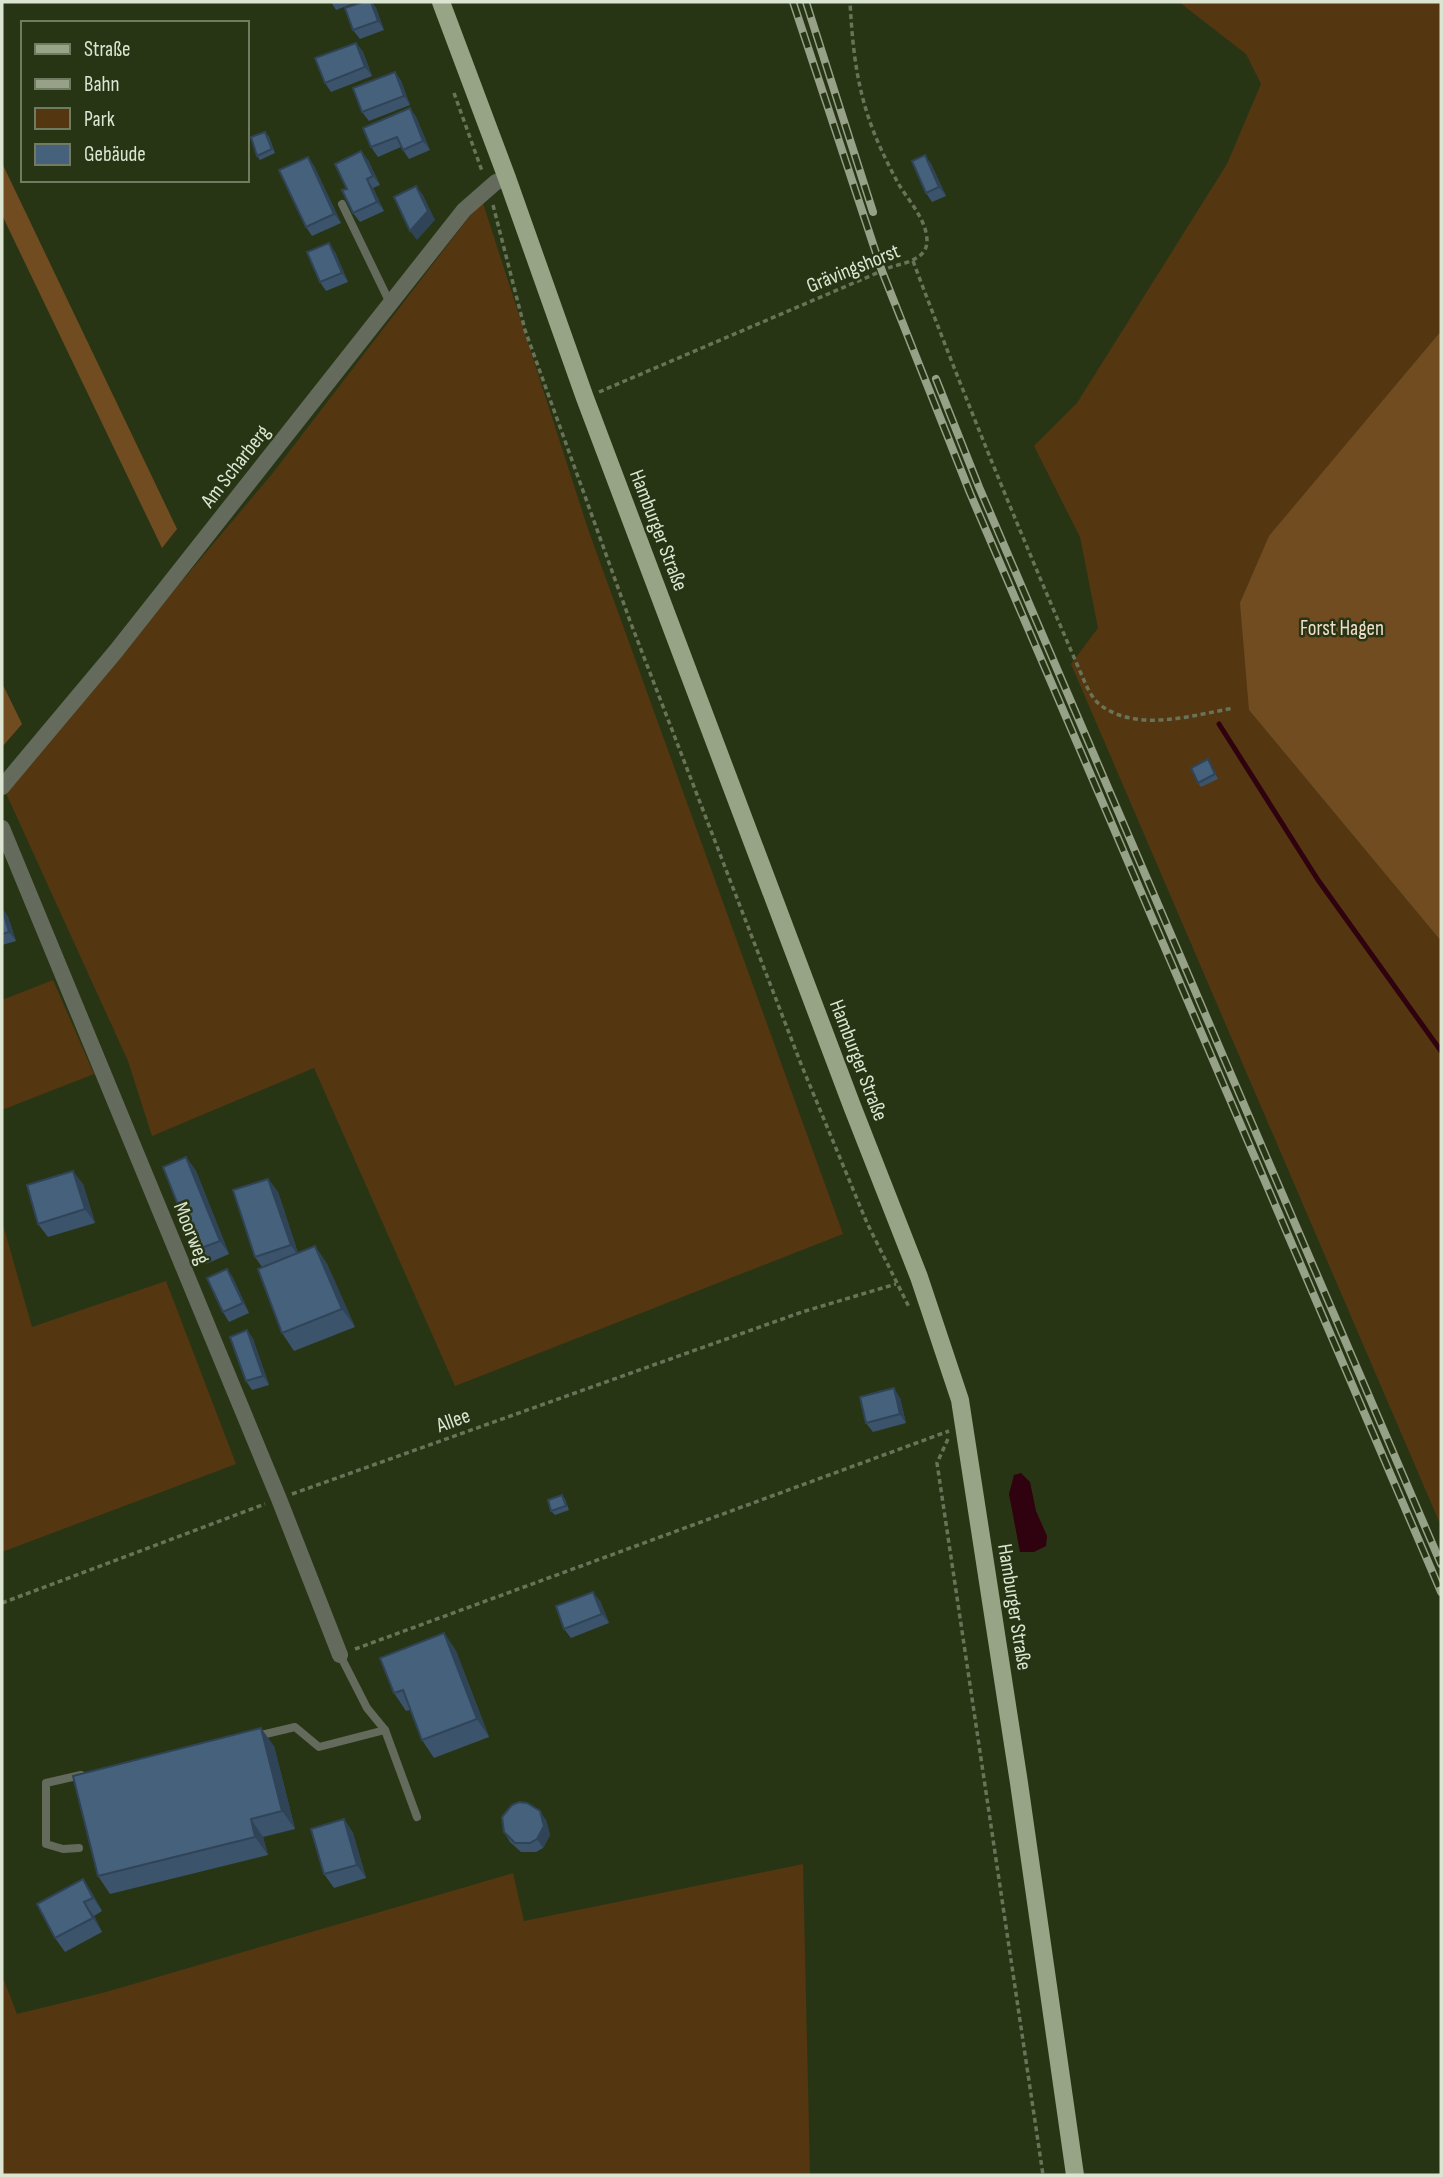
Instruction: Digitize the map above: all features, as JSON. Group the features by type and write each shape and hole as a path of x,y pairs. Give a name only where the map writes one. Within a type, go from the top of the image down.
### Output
{"main road":[{"name":"Hamburger Straße","path":"442,2 585,398 919,1278 949,1365 965,1423 1075,2175"}],"street":[{"name":"Am Scharberg","path":"2,787 116,651 464,210 496,182 507,178"},
{"name":"Moorweg","path":"2,828 279,1499 340,1655"}],"lane":[{"path":"342,204 390,303"},
{"path":"340,1655 367,1708 385,1730 417,1817"},
{"path":"243,1739 295,1727 319,1746 385,1730"},
{"path":"79,1848 63,1849 46,1844 46,1783 85,1774"}],"path":[{"name":"Grävingshorst","path":"585,398 891,267 913,261 921,254 927,243 924,227 881,149 860,92 850,2"},
{"path":"453,89 488,189 525,330 630,621 802,1064 867,1223 915,1317"},
{"path":"913,261 1004,495 1093,697 1102,706 1129,719 1164,720 1234,708"},
{"name":"Allee","path":"2,1603 279,1499 802,1312 919,1278"},
{"path":"949,1420 951,1430 937,1463 1043,2175"},
{"path":"340,1655 951,1430"}],"green space":[{"path":"1179,2 1441,2 1441,331 1270,536 1249,710 1441,941 1441,1526 1071,664 1098,628 1080,537 1034,446 1077,403 1227,164 1261,84 1246,54"},
{"path":"2,163 177,529 162,548 2,215"},
{"path":"482,200 588,529 843,1234 455,1386 314,1068 152,1136 128,1061 5,791 272,474"},
{"name":"Forst Hagen","path":"1441,331 1441,941 1249,710 1240,603 1269,536"},
{"path":"2,683 22,724 2,747"},
{"path":"53,980 94,1074 2,1110 2,1000"},
{"path":"2,1221 32,1327 166,1281 236,1464 2,1552"},
{"path":"803,1864 810,2175 2,2175 2,1975 17,2014 106,1992 513,1873 524,1921"}],"shaded area":[{"path":"1021,1473 1030,1482 1036,1511 1047,1536 1046,1546 1034,1552 1020,1552 1009,1494 1014,1475"}],"building":[{"path":"371,2 378,21 353,30 345,8"},
{"path":"356,43 365,67 325,83 315,58"},
{"path":"395,72 404,96 362,112 353,88"},
{"path":"410,108 423,141 403,150 397,137 371,147 363,128"},
{"path":"265,132 272,149 257,156 251,137"},
{"path":"361,151 373,176 367,179 377,202 353,213 342,190 347,189 335,164"},
{"path":"925,155 939,187 926,193 912,161"},
{"path":"308,157 334,214 306,227 279,170"},
{"path":"416,186 428,211 410,231 394,197"},
{"path":"329,243 342,273 320,282 307,252"},
{"path":"1208,759 1215,774 1198,783 1191,768"},
{"path":"2,908 9,932 2,934"},
{"path":"186,1157 220,1241 196,1250 163,1167"},
{"path":"73,1171 85,1209 38,1224 27,1185"},
{"path":"268,1179 291,1245 255,1257 233,1190"},
{"path":"315,1246 342,1309 282,1333 258,1269"},
{"path":"227,1269 243,1303 223,1312 207,1278"},
{"path":"247,1330 263,1376 246,1381 230,1337"},
{"path":"894,1388 900,1414 866,1423 860,1397"},
{"path":"562,1495 566,1506 551,1511 548,1500"},
{"path":"593,1592 602,1614 564,1629 556,1606"},
{"path":"444,1633 477,1719 422,1740 403,1690 394,1693 380,1658"},
{"path":"261,1728 282,1811 251,1819 255,1837 98,1876 73,1776"},
{"path":"527,1803 540,1811 544,1826 537,1839 530,1843 515,1843 504,1832 502,1817 512,1805"},
{"path":"344,1819 357,1865 324,1874 311,1829"},
{"path":"83,1879 93,1898 84,1902 93,1918 55,1938 37,1904"}],"waterway":[{"path":"1219,724 1318,880 1441,1051"}],"railway":[{"path":"793,2 882,271 970,493 1441,1592"},
{"path":"806,2 873,212"},
{"path":"936,379 979,487 1441,1564"}]}
